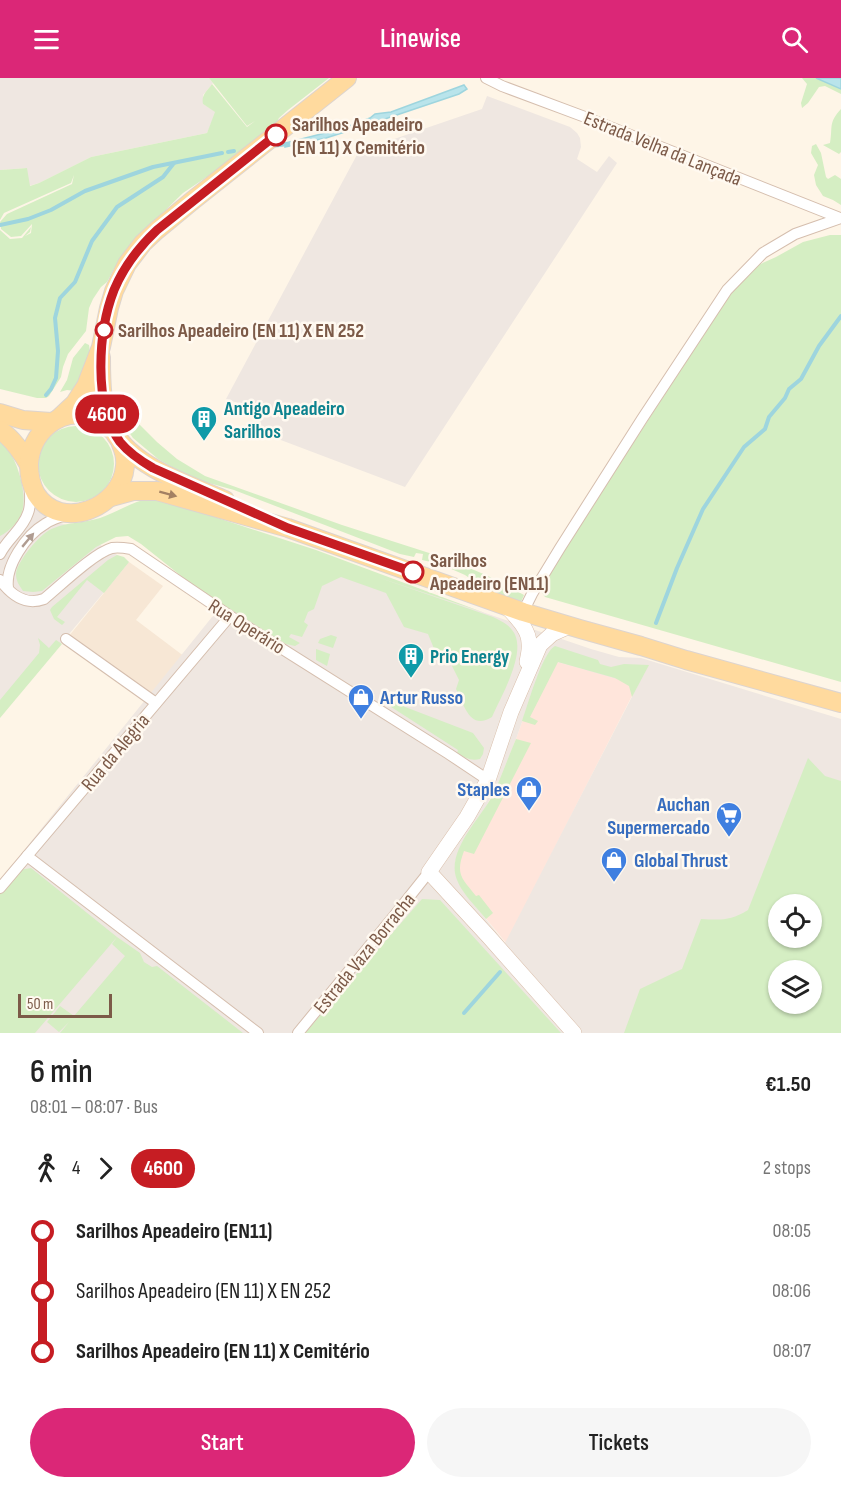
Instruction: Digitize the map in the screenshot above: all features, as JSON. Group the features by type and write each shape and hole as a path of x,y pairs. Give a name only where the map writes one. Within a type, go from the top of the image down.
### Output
{"main road":[{"path":"29,471 30,453 34,441 42,430 75,403 86,386 101,347 114,291 127,264 143,243 192,201 347,78"},
{"path":"0,430 7,434 17,446 29,471 36,494 45,505 57,511 72,514 92,510 111,497 123,477 125,455 106,412 102,390 101,347"},
{"path":"0,412 23,420 55,420 73,415 87,416 101,421 135,457 153,468 288,528"},
{"path":"111,497 133,491 157,491 288,528 515,609 841,704"}],"street":[{"name":"Estrada Velha da Lançada","path":"486,78 840,218"},
{"path":"523,683 529,640 515,609 532,594 642,419 727,290 763,253 795,234 840,218"},
{"path":"0,554 27,516 30,500 29,471"},
{"name":"Rua Operário","path":"72,514 43,525 24,544 4,584 20,600 32,602 50,595 111,548 130,549 230,616 488,780"},
{"name":"Rua da Alegria","path":"0,888 230,616"},
{"path":"570,626 552,634 543,642 523,683 488,780 467,817 429,872 574,1033"},
{"path":"66,639 156,703"},
{"path":"27,856 258,1033"},
{"name":"Estrada Vaza Borracha","path":"298,1033 429,872"}],"shaded area":[{"path":"0,78 209,78 213,83 203,95 203,104 216,112 207,133 91,157 29,186 26,168 0,170"},
{"path":"487,96 570,127 580,138 581,147 577,159 597,172 609,156 617,163 405,487 257,431 264,412 226,399 359,151 482,109"},
{"path":"0,441 11,453 21,484 33,506 46,516 70,527 129,562 0,717"},
{"path":"262,537 591,649 619,657 641,658 841,719 841,1033 0,1033 0,880 212,617 243,598","holes":["554,661 638,685 505,943 462,889 455,862 465,839 485,809 500,779 542,666"]},
{"path":"129,562 163,586 136,620 185,657 154,696 69,636"},
{"path":"554,661 638,684 506,943 458,882 459,850 485,809 500,779 542,666"}],"green space":[{"path":"209,78 329,78 288,110 275,125 255,141 183,193 135,240 93,299 89,308 86,331 68,354 61,377 49,396 37,398 0,389 0,230 10,239 22,238 31,227 30,232 25,236 31,233 32,224 21,236 11,237 1,229 0,222 7,214 72,184 74,175 71,183 4,213 0,220 0,170 27,168 30,186 91,157 207,133 215,112 203,104 203,98 212,84 247,127 255,121 247,126"},
{"path":"802,78 841,78 841,94 825,86 819,87 802,108 801,103 807,84"},
{"path":"841,109 841,152 839,154 823,145 830,143 833,122"},
{"path":"816,144 821,153 826,177 828,179 835,175 841,179 841,205 823,196 816,185 814,175 818,165 811,153 812,146"},
{"path":"830,235 841,235 841,682 545,597 540,586 729,296 756,266 803,242"},
{"path":"85,343 89,345 89,357 75,391 60,392 67,380 73,358"},
{"path":"113,406 119,406 127,412 177,459 205,476 342,525 451,560 524,595 521,602 498,594 440,564 422,560 423,554 416,553 414,557 400,554 181,472 158,459 133,438"},
{"path":"76,426 90,429 103,437 111,450 114,464 111,478 103,491 90,499 76,502 62,499 49,491 41,478 38,464 41,450 49,437 62,429"},
{"path":"0,441 16,464 22,484 23,504 22,512 16,523 0,536"},
{"path":"143,500 178,505 316,550 485,613 377,577 503,622 512,630 516,639 516,661 492,717 478,721 473,719 465,709 456,689 459,680 447,656 435,651 428,634 404,627 386,593 341,577 322,586 314,609 308,612 304,622 308,625 302,637 291,634 289,637 300,643 295,646 286,644 195,587 128,536 116,537 96,547 42,591 23,591 17,579 17,568 43,535 59,526 100,518"},
{"path":"117,555 129,562 104,593 87,580 57,617 65,622 62,625 54,619 50,610 52,607"},
{"path":"331,635 337,637 333,648 318,643 320,639"},
{"path":"38,638 49,648 56,640 62,644 0,718 0,700 39,653"},
{"path":"555,646 598,660 600,664 611,667 624,664 649,665 632,697 629,686 615,678 558,662 530,717 538,721 535,725 522,721 540,669 545,658"},
{"path":"316,649 330,654 327,666 316,660"},
{"path":"387,700 473,733 484,748 483,754 477,760 460,755 457,753 458,750 385,703"},
{"path":"516,739 531,743 474,854 464,851 461,859 461,876 493,913 486,919 460,885 455,873 455,863 462,842 493,795"},
{"path":"808,758 825,776 841,781 841,1033 624,1033 640,989 682,969 701,919 714,920 736,916 748,910"},
{"path":"31,868 117,937 35,1033 0,1033 0,892 19,870"},
{"path":"422,899 440,900 561,1033 305,1033"},
{"path":"117,937 140,953 144,962 152,967 157,966 243,1033 60,1033 69,1022 59,1032 47,1022 60,1006 74,1016 125,956 112,944"}],"water":[{"path":"816,78 841,78 841,89"},
{"path":"464,85 467,89 459,94 326,138 285,147 285,143 341,129 375,114 391,112"}],"waterway":[{"path":"271,146 288,144"},
{"path":"228,152 234,151"},
{"path":"0,225 28,219 51,210 85,191 153,167 222,153"},
{"path":"46,395 56,378 58,351 55,318 60,298 75,282 92,241 117,207 163,177 174,163"},
{"path":"656,623 703,509 744,447 765,429 769,417 785,398 789,389 801,379 819,346 841,316"},
{"path":"464,1013 500,972"}],"bus line":[{"name":"4600","path":"276,135 157,230 143,243 127,264 114,291 101,347 102,390 106,412 112,430 121,444 135,457 153,468 288,528 413,572"}],"place":[{"name":"Sarilhos Apeadeiro (EN 11) X Cemitério","path":"276,135"},
{"name":"Sarilhos Apeadeiro (EN 11) X EN 252","path":"104,330"},
{"name":"Antigo Apeadeiro Sarilhos","path":"204,442"},
{"name":"Sarilhos Apeadeiro (EN11)","path":"413,572"},
{"name":"Prio Energy","path":"411,679"},
{"name":"Artur Russo","path":"361,720"},
{"name":"Staples","path":"529,812"},
{"name":"Auchan Supermercado","path":"729,838"},
{"name":"Global Thrust","path":"614,883"}]}
